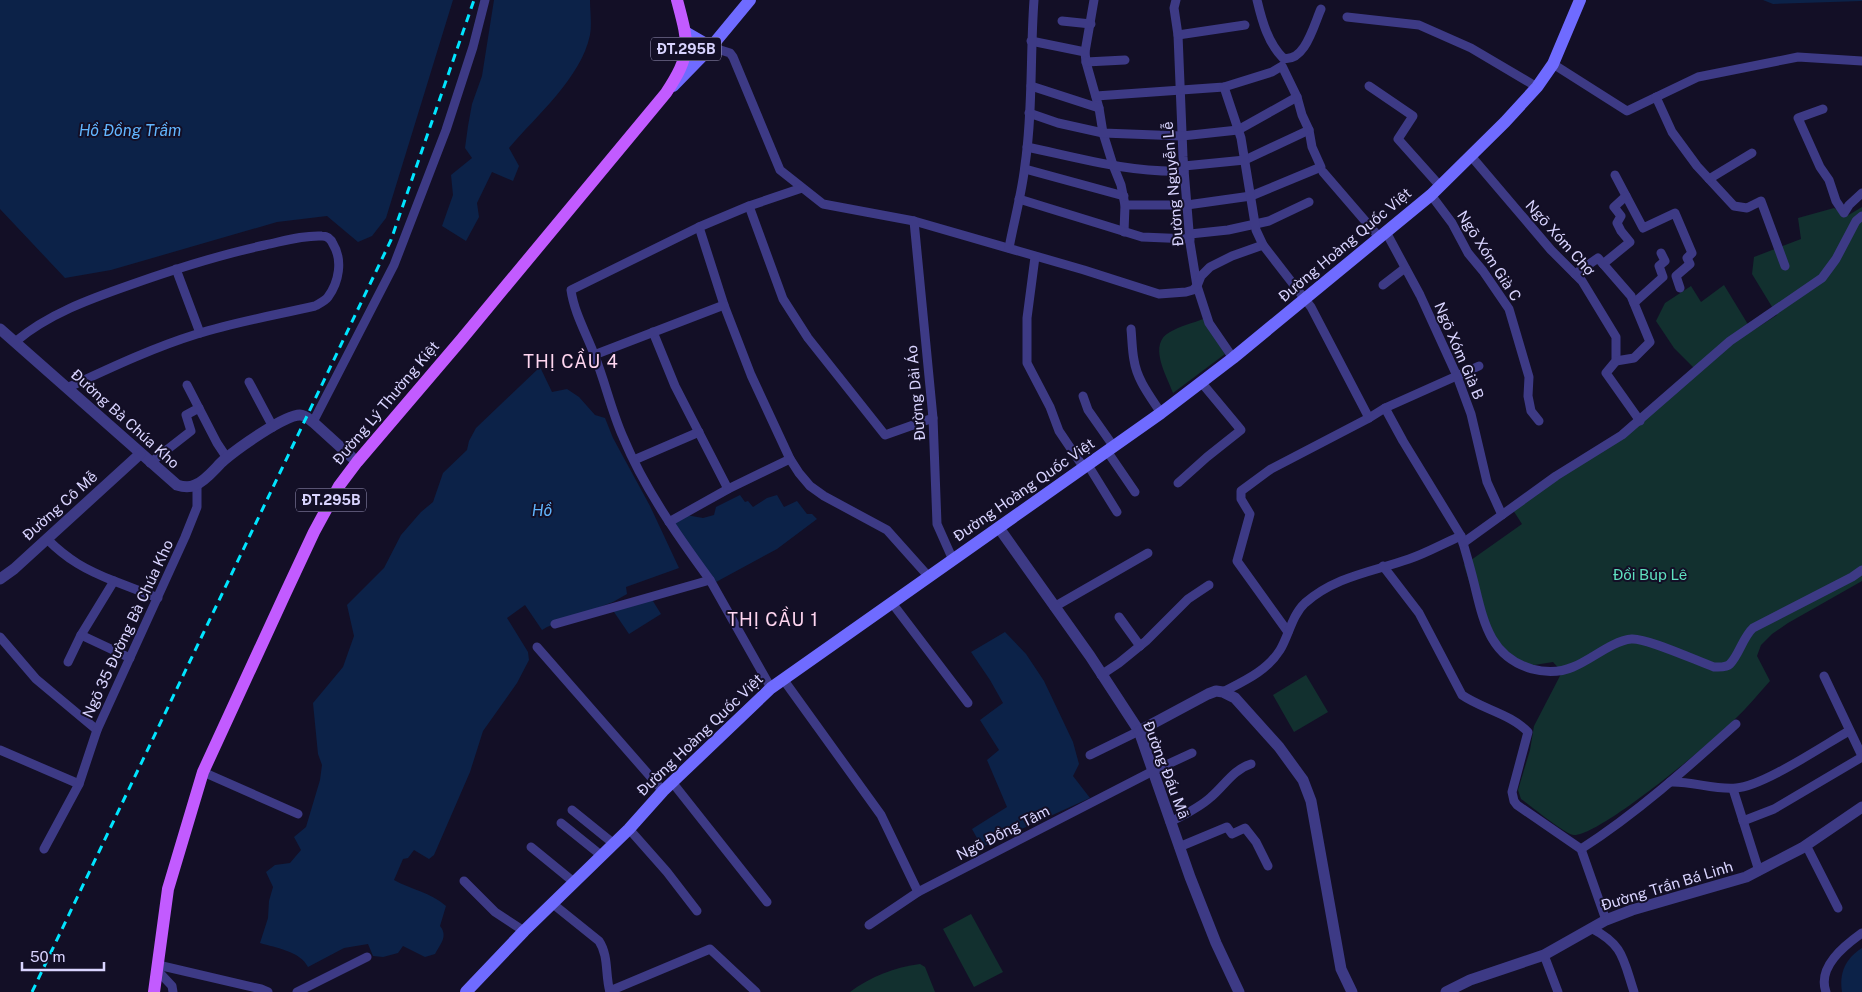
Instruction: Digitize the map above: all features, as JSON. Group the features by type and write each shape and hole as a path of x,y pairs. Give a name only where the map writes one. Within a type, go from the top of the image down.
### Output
{"main road":[{"name":"Đường Lý Thường Kiệt","path":"154,992 168,889 203,772 314,532 339,486 357,462 666,93 678,75 685,58 685,32 677,0"},
{"path":"666,93 711,47 750,0"},
{"name":"Đường Hoàng Quốc Việt","path":"466,992 524,931 629,829 668,786 771,688 1161,413 1233,358 1430,195 1471,156 1537,87 1553,64 1580,0"},
{"path":"685,32 711,47"}],"street":[{"path":"313,422 394,265 446,130 473,47 485,0"},
{"path":"1009,248 1025,169 1031,86 1031,41 1034,0"},
{"path":"1094,0 1085,52 1086,62 1099,108 1103,133 1125,200 1124,232"},
{"name":"Đường Nguyễn Lễ","path":"1176,0 1174,8 1178,34 1184,168 1197,286 1209,323 1233,358"},
{"path":"1257,0 1262,19 1272,43 1284,58 1289,59 1295,57 1305,47 1321,9"},
{"path":"1347,17 1419,25 1470,48 1537,87"},
{"path":"1062,21 1091,24"},
{"path":"1178,34 1244,25"},
{"path":"1031,41 1085,52"},
{"path":"711,47 730,53 733,57 780,170 823,204 914,221 1159,294 1186,292 1197,286 1201,276 1210,267 1232,256 1263,245"},
{"path":"1553,64 1627,111 1698,77 1798,57 1862,61"},
{"path":"1086,62 1125,60"},
{"path":"1025,169 1125,200 1187,205 1251,196 1321,167 1312,147 1309,130 1297,97 1282,66 1272,72 1224,87 1096,96"},
{"path":"1031,86 1099,108"},
{"path":"1369,86 1413,116 1398,140 1440,186"},
{"path":"1224,87 1238,130 1245,160 1256,230 1263,245 1305,299 1369,418"},
{"path":"1029,113 1058,123 1103,133 1182,136 1238,130 1297,97"},
{"path":"1656,97 1672,132 1709,179 1734,206 1747,208 1761,202 1785,266"},
{"path":"1823,109 1798,118 1820,167 1829,180 1836,200 1844,213 1848,205 1862,193"},
{"path":"1027,147 1156,172 1245,160 1309,130"},
{"path":"1709,179 1752,153"},
{"name":"Ngõ Xóm Chợ","path":"1471,156 1551,250 1582,281 1616,337 1616,361 1606,373 1640,421"},
{"name":"Ngõ Xóm Già B","path":"1323,172 1383,235 1420,295 1458,376 1471,414 1488,482 1502,515"},
{"path":"1615,175 1644,228 1676,214 1692,253 1687,258 1690,264 1676,276 1680,288"},
{"path":"771,688 710,580 669,522 634,460 623,437 572,300 571,290 699,227 749,206 802,188"},
{"name":"Ngõ Xóm Già C","path":"1430,195 1452,223 1468,253 1509,309 1529,377 1528,396 1532,411 1539,420"},
{"path":"1603,264 1630,242 1617,223 1621,216 1614,207 1626,196"},
{"path":"1019,199 1142,237 1190,236 1228,230 1269,220 1309,202"},
{"path":"749,206 783,299 808,338 884,435 934,418"},
{"path":"1222,692 1254,675 1268,664 1280,650 1303,605 1333,584 1383,566 1410,559 1462,539 1502,515 1556,476 1622,435 1730,341 1822,278 1836,259 1856,221 1862,216"},
{"name":"Đường Dải Áo","path":"914,221 934,418 937,524 953,560"},
{"path":"699,227 724,305 751,375 790,459 799,473 810,486 824,496 888,530 929,577"},
{"path":"15,342 28,330 78,303 225,254 302,237 324,236 330,238 338,251 339,270 333,288 327,299 316,306 200,333 122,362 67,388"},
{"path":"1634,303 1664,277 1659,266 1665,261 1661,253"},
{"path":"1035,256 1026,318 1027,363 1050,407 1059,430 1117,512"},
{"path":"1575,274 1598,258 1631,296 1650,342 1634,358 1616,361"},
{"path":"1382,284 1405,268"},
{"path":"176,269 200,333"},
{"path":"594,355 724,305"},
{"name":"Đường Bà Chúa Kho","path":"0,329 177,485 185,487 197,485"},
{"path":"1131,329 1134,362 1138,374 1145,389 1161,413"},
{"path":"653,332 675,386 728,489"},
{"path":"1288,632 1237,561 1250,514 1241,499 1241,492 1271,469 1369,418 1384,408 1479,366"},
{"path":"250,382 273,426"},
{"path":"1178,483 1206,457 1241,430 1201,382"},
{"path":"187,385 217,443 227,458"},
{"path":"1083,396 1088,410 1135,492"},
{"path":"150,463 191,431 186,415 199,408"},
{"path":"1384,408 1462,539 1484,621 1495,644 1503,654 1524,666 1552,673 1573,668 1631,639 1646,641 1714,667 1723,667 1730,664 1748,632 1753,628 1862,570"},
{"path":"197,485 227,458 273,426 288,418 300,415 306,416 357,462"},
{"path":"634,460 699,432"},
{"name":"Đường Cô Mễ","path":"0,579 140,454"},
{"path":"669,522 728,489 790,459"},
{"name":"Ngõ 35 Đường Bà Chúa Kho","path":"44,849 79,784 97,730 186,537 197,507 197,485"},
{"name":"Đường Đấu Mã","path":"998,528 1090,656 1139,731 1179,847 1216,943 1238,992"},
{"path":"47,539 59,551 84,569 158,598"},
{"path":"1054,607 1148,553"},
{"path":"1383,566 1419,613 1462,695 1472,702 1520,724 1528,732 1512,792 1514,800 1517,805 1580,849 1606,920"},
{"path":"555,624 710,580"},
{"path":"68,662 81,636 114,581"},
{"path":"1101,675 1120,663 1175,614 1188,599 1209,585"},
{"path":"892,603 968,703"},
{"path":"1119,617 1140,646"},
{"path":"81,636 130,658"},
{"path":"0,637 36,679 97,730"},
{"path":"537,647 668,786 767,902"},
{"path":"1743,821 1774,809 1862,756 1824,676"},
{"path":"783,679 881,815 918,892"},
{"path":"1090,755 1208,694 1216,691 1231,695 1279,747 1303,780 1311,801 1341,969 1352,992"},
{"path":"1580,849 1609,831 1670,782 1736,724"},
{"path":"1670,782 1733,789 1743,788 1773,774 1849,731"},
{"path":"0,750 79,784"},
{"name":"Ngõ Đồng Tâm","path":"869,925 918,892 1152,771 1192,753"},
{"path":"1170,822 1197,808 1217,792 1241,767 1251,764"},
{"path":"203,772 298,814"},
{"path":"1733,789 1759,871"},
{"name":"Đường Trần Bá Linh","path":"1446,992 1470,980 1544,955 1606,920 1632,910 1746,877 1806,845 1862,807"},
{"path":"572,810 614,844"},
{"path":"561,823 602,856"},
{"path":"1179,847 1227,827 1232,834 1245,828 1256,842 1268,866"},
{"path":"629,829 667,872 697,911"},
{"path":"1806,845 1838,908"},
{"path":"531,847 575,883"},
{"path":"464,882 495,912 524,931"},
{"path":"553,904 599,941 603,947 610,992 710,949 756,992"},
{"path":"1591,928 1607,936 1617,946 1634,992"},
{"path":"1826,992 1824,984 1832,961 1842,948 1862,934"},
{"path":"1544,955 1558,992"},
{"path":"297,992 367,958"},
{"path":"157,967 172,986 173,992"},
{"path":"157,967 268,992"}],"green space":[{"name":"Đồi Búp Lê","path":"1862,207 1862,581 1788,623 1772,634 1761,645 1757,656 1770,681 1722,731 1656,786 1607,821 1587,831 1574,835 1570,834 1521,799 1518,790 1530,750 1534,726 1562,672 1553,662 1528,666 1511,658 1487,639 1464,565 1522,524 1511,507 1621,437 1694,368 1674,348 1656,321 1665,303 1691,286 1701,302 1724,285 1752,331 1777,315 1752,274 1754,257 1801,239 1798,218 1834,208 1847,216"},
{"path":"1203,319 1225,354 1173,393 1163,369 1159,352 1160,344 1163,337 1170,332"},
{"path":"1306,675 1328,712 1294,732 1273,695"},
{"path":"971,914 1003,972 974,987 943,929"},
{"path":"920,964 925,967 935,992 850,992 883,974"}],"water":[{"name":"Hồ Đồng Trầm","path":"0,0 453,0 386,218 372,236 358,242 327,216 277,222 111,270 65,278 0,209"},
{"path":"494,0 590,0 591,31 585,51 568,81 509,148 519,166 513,181 492,172 477,203 479,217 466,241 442,226 453,195 451,175 472,158 465,148 468,126 472,104 482,76"},
{"path":"1763,0 1862,0 1862,1 1773,4"},
{"name":"Hồ","path":"540,367 552,392 567,389 579,397 595,415 605,418 613,438 650,506 679,568 626,587 627,594 613,602 542,630 525,605 507,618 528,652 529,660 517,683 483,731 470,772 434,855 429,859 414,850 408,858 403,859 394,880 434,897 446,906 440,926 444,936 443,940 435,954 425,957 403,946 398,953 383,957 373,956 368,944 344,948 308,967 294,954 260,943 268,918 269,901 273,887 266,872 275,865 290,863 301,850 294,837 306,827 320,780 322,765 318,754 313,703 343,667 354,636 347,605 384,568 401,535 421,512 433,502 443,473 467,450 469,441 476,428"},
{"path":"740,495 745,502 748,501 753,507 767,498 777,495 784,507 797,501 807,514 812,514 817,519 777,549 716,582 673,524 686,515 703,518 714,515 716,507"},
{"path":"651,598 661,614 629,634 612,609"},
{"path":"1005,632 1026,654 1044,681 1073,742 1079,764 1073,776 1090,798 982,847 972,829 1007,807 987,760 999,750 980,720 1003,703 971,652"},
{"path":"1862,948 1862,992 1842,992 1841,979 1847,962"}],"railway":[{"path":"32,992 391,240 474,0"}],"district":[{"name":"THỊ CẦU 4","path":"571,362"},
{"name":"THỊ CẦU 1","path":"773,620"}]}
